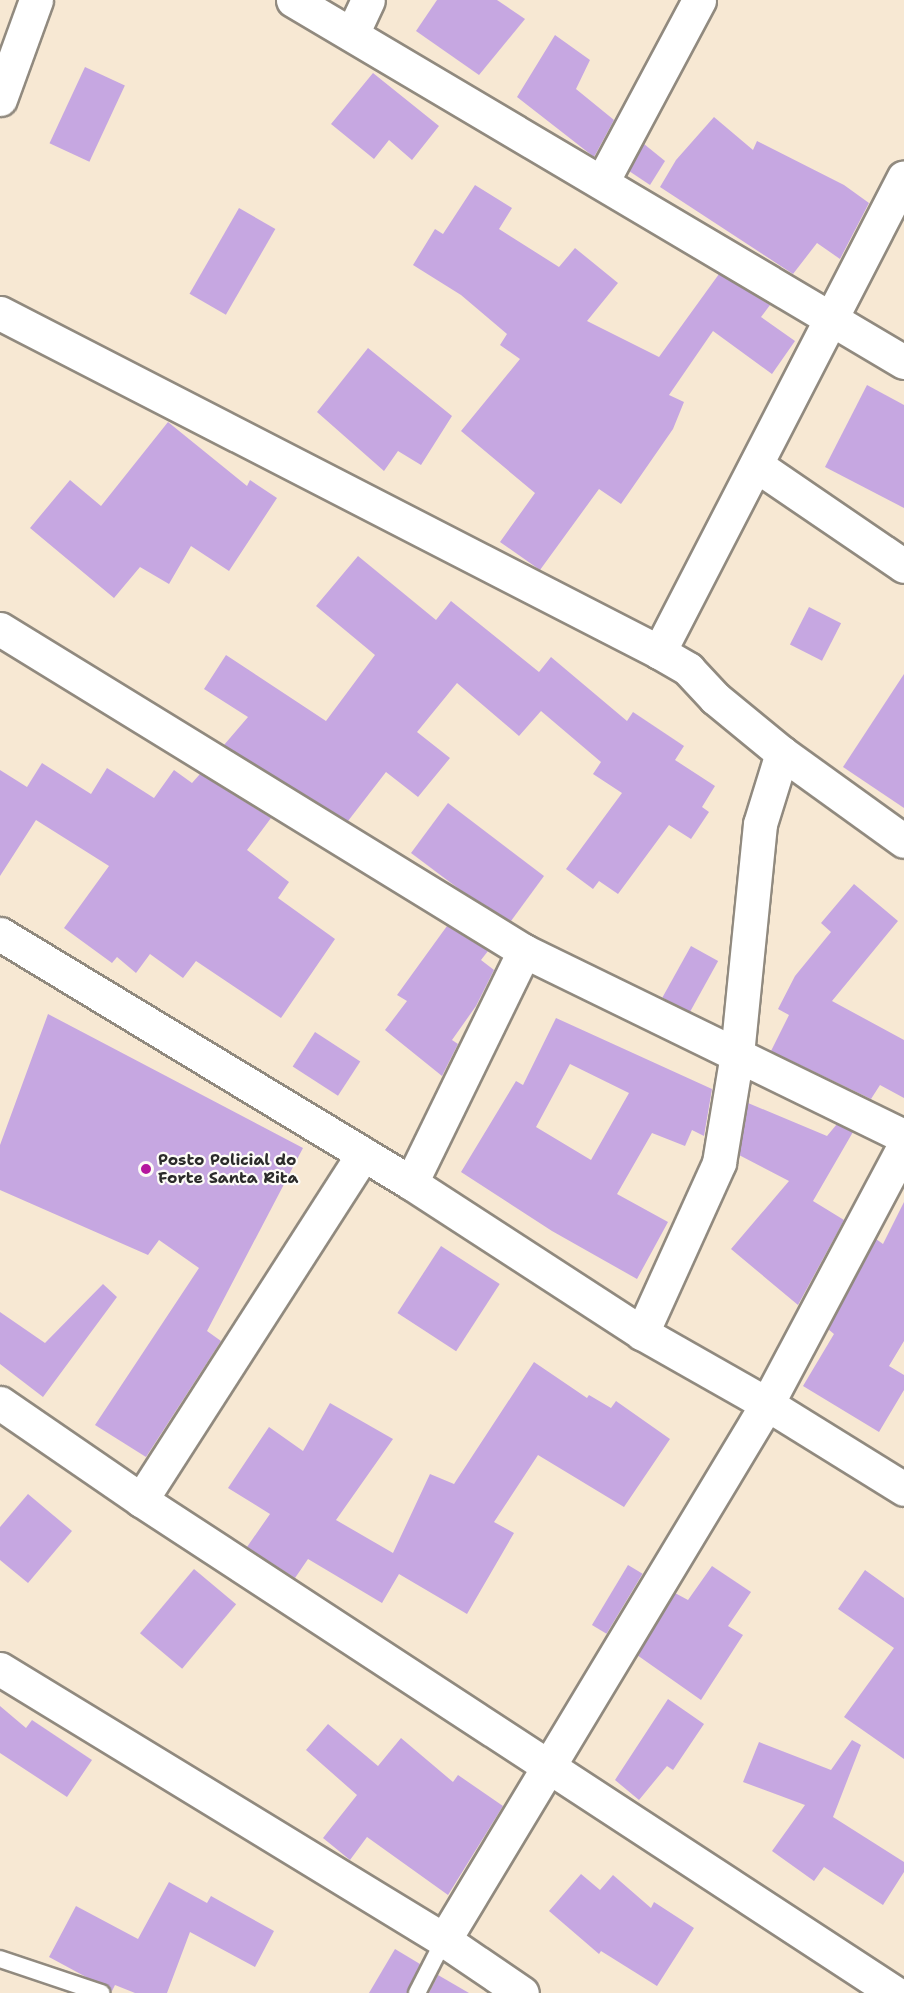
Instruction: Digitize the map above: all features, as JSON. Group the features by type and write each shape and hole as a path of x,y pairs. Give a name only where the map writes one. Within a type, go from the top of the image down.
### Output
{"street":[{"path":"0,99 36,0"},
{"path":"293,0 353,32 904,362"},
{"path":"353,32 368,0"},
{"path":"602,182 699,0"},
{"path":"659,652 904,177"},
{"path":"0,313 659,652 688,669 715,698 782,753 904,841"},
{"path":"756,465 904,566"},
{"path":"0,629 524,951 904,1136"},
{"path":"642,1333 719,1163 737,1054 760,824 782,753"},
{"path":"0,934 363,1154 642,1333 767,1404 904,1489"},
{"path":"411,1184 524,951"},
{"path":"444,1940 767,1404 904,1146"},
{"path":"141,1500 363,1154"},
{"path":"0,1403 141,1500 895,1993"},
{"path":"0,1669 444,1940 522,1993"}],"lane":[{"path":"417,1993 444,1940"},
{"path":"0,1959 101,1993"}],"building":[{"path":"437,0 497,0 525,19 479,75 416,31"},
{"path":"555,35 590,60 576,89 614,120 594,157 517,97"},
{"path":"85,67 125,86 89,162 50,143"},
{"path":"373,73 439,126 412,160 389,140 374,159 331,124"},
{"path":"714,117 753,150 757,141 844,185 869,203 840,259 817,243 793,274 660,187 676,160"},
{"path":"644,144 665,161 650,185 629,171"},
{"path":"475,185 512,208 499,229 559,267 575,248 618,283 587,321 659,357 719,274 770,305 761,317 795,341 772,374 713,331 669,395 684,402 673,429 621,504 599,489 540,570 500,542 535,493 461,431 520,359 500,345 507,334 461,295 413,265 435,229 443,234"},
{"path":"239,208 275,229 226,315 190,294"},
{"path":"368,348 452,416 421,465 398,451 384,471 317,412"},
{"path":"867,385 904,405 904,508 825,467"},
{"path":"168,422 247,486 250,480 277,498 229,571 191,546 169,584 140,567 114,598 30,528 70,480 101,506"},
{"path":"358,556 436,620 451,601 539,672 551,657 627,721 633,712 684,746 675,760 715,786 702,807 709,812 691,839 669,825 618,894 599,881 593,889 566,869 622,793 593,774 601,762 541,711 519,736 457,683 417,732 450,758 418,797 386,772 348,821 224,745 248,717 204,689 226,655 326,721 375,655 316,606"},
{"path":"809,607 841,623 822,661 790,644"},
{"path":"904,674 904,808 843,767"},
{"path":"42,763 91,794 107,768 154,798 174,770 192,783 200,774 271,818 247,850 289,882 278,898 335,939 281,1018 196,961 183,978 150,954 136,973 117,957 112,963 64,928 109,866 36,820 0,876 0,770 27,787"},
{"path":"448,803 544,876 511,921 459,889 411,853"},
{"path":"854,884 898,921 832,1001 904,1040 904,1098 880,1085 871,1099 771,1051 789,1015 778,1009 795,976 831,932 821,923"},
{"path":"447,926 488,951 481,960 494,970 476,1006 452,1040 458,1044 442,1076 385,1030 407,1001 397,995"},
{"path":"691,946 718,961 690,1013 662,998"},
{"name":"Posto Policial do Forte Santa Rita","path":"48,1014 303,1148 207,1331 221,1341 146,1457 95,1425 199,1268 159,1240 148,1255 0,1190 0,1145"},
{"path":"556,1018 712,1089 704,1136 692,1130 685,1146 652,1133 617,1194 668,1222 637,1279 552,1231 461,1172 516,1081 523,1085","holes":["570,1064 629,1093 591,1160 536,1127"]},
{"path":"315,1032 360,1061 338,1096 293,1066"},
{"path":"748,1103 827,1136 837,1124 853,1132 813,1201 844,1220 798,1305 731,1249 789,1181 739,1155"},
{"path":"904,1202 904,1341 889,1366 904,1375 904,1390 879,1432 803,1386 834,1334 828,1329 876,1239 883,1244"},
{"path":"441,1246 500,1284 456,1351 397,1313"},
{"path":"103,1284 117,1297 43,1397 0,1364 0,1312 45,1343"},
{"path":"534,1362 587,1398 589,1395 611,1408 616,1401 670,1439 624,1507 538,1455 494,1522 514,1533 467,1614 399,1574 382,1603 308,1559 295,1578 247,1547 270,1514 228,1488 269,1427 303,1451 330,1403 393,1439 336,1520 393,1553 430,1474 454,1484"},
{"path":"28,1494 72,1531 28,1583 0,1560 0,1527"},
{"path":"628,1565 643,1574 607,1634 592,1625"},
{"path":"712,1566 751,1592 728,1626 743,1635 701,1700 637,1655 675,1593 688,1600"},
{"path":"194,1569 236,1604 182,1669 140,1633"},
{"path":"865,1570 904,1598 904,1759 844,1717 894,1648 838,1609"},
{"path":"668,1699 704,1724 673,1770 667,1766 639,1800 615,1780"},
{"path":"0,1706 26,1728 32,1720 92,1760 67,1797 0,1753"},
{"path":"328,1724 378,1766 401,1738 453,1782 458,1775 503,1806 448,1895 367,1837 350,1860 323,1838 357,1795 306,1750"},
{"path":"852,1740 861,1745 833,1817 904,1862 904,1872 883,1905 824,1867 814,1881 772,1851 805,1805 743,1782 759,1742 831,1770"},
{"path":"581,1874 600,1890 613,1875 651,1908 654,1902 694,1928 657,1986 601,1951 599,1954 549,1911"},
{"path":"169,1882 207,1903 211,1896 274,1931 255,1967 190,1932 167,1993 135,1993 115,1985 112,1991 49,1957 76,1906 138,1939"},
{"path":"395,1949 420,1964 407,1993 369,1993"},
{"path":"438,1975 469,1993 429,1993"}],"place":[{"name":"Posto Policial do Forte Santa Rita","path":"146,1169"}]}
